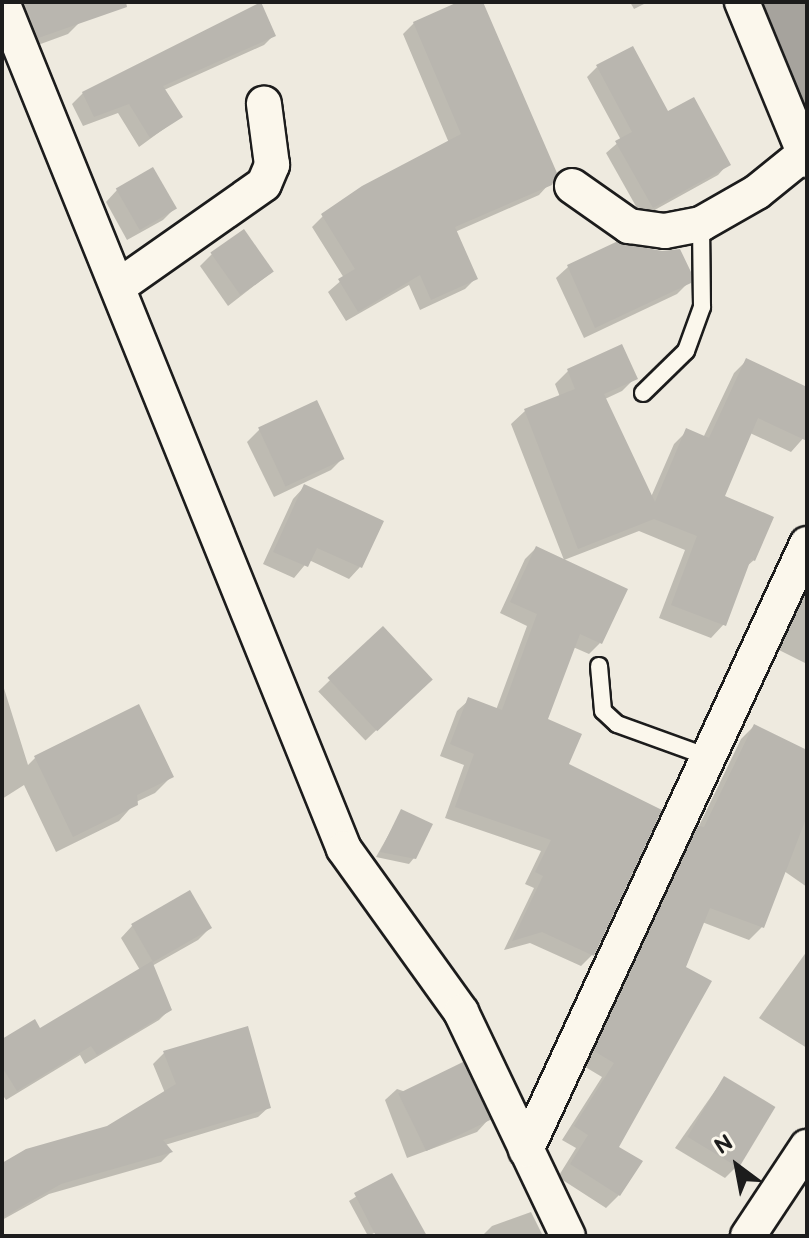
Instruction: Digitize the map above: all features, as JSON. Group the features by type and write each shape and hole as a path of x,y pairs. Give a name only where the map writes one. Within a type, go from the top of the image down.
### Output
{"street":[{"path":"2,2 344,849 461,1012 568,1236"},
{"path":"572,186 629,226 665,231 701,224 757,192 805,157 742,2"},
{"path":"119,286 264,184 272,165 264,104"},
{"path":"526,1150 807,544"},
{"path":"748,1236 807,1147"}],"lane":[{"path":"643,393 686,351 702,307 701,224"},
{"path":"599,666 603,711 617,724 708,757"}],"building":[{"path":"25,2 126,2 127,7 38,38"},
{"path":"261,2 276,36 163,86 183,117 150,138 129,104 94,117 82,92"},
{"path":"458,2 483,2 557,173 552,185 455,227 478,279 431,300 420,275 358,312 338,279 355,269 321,214 362,186 461,134 413,22"},
{"path":"633,46 668,111 694,97 731,165 653,208 615,141 632,132 596,65"},
{"path":"153,167 177,209 140,230 116,188"},
{"path":"244,229 274,272 240,295 210,253"},
{"path":"616,242 662,251 680,249 691,272 691,283 595,328 567,265"},
{"path":"622,344 638,379 604,394 655,502 686,428 709,438 746,358 807,387 807,441 758,418 725,496 774,517 755,561 751,559 726,626 671,605 697,536 654,519 578,549 524,409 575,389 567,369"},
{"path":"317,400 344,459 286,486 258,427"},
{"path":"304,484 384,521 362,568 317,548 308,567 273,552"},
{"path":"536,546 628,589 602,644 580,634 548,719 582,734 569,764 662,810 594,956 542,932 512,941 543,876 535,872 551,840 455,807 474,754 450,744 468,697 502,710 537,614 510,602"},
{"path":"383,626 433,679 377,731 327,678"},
{"path":"139,704 174,777 137,795 138,805 73,837 34,756"},
{"path":"754,724 807,750 807,816 764,928 710,908 686,967 712,981 619,1147 643,1161 620,1196 570,1164 588,1135 574,1126 614,1063 594,1051 698,826 704,827"},
{"path":"401,809 433,824 416,859 380,852"},
{"path":"190,890 212,928 153,962 131,924"},
{"path":"152,961 172,1010 97,1055 91,1046 17,1091 2,1067 2,1039 35,1019 40,1028"},
{"path":"248,1026 271,1108 163,1140 173,1152 61,1184 2,1218 2,1163 26,1149 107,1126 176,1084 163,1051"},
{"path":"463,1062 491,1120 426,1151 398,1094"},
{"path":"724,1076 775,1107 739,1168 687,1137"},
{"path":"392,1173 427,1236 376,1236 354,1193"}],"waterway":[{"path":"782,2 807,65"}]}
